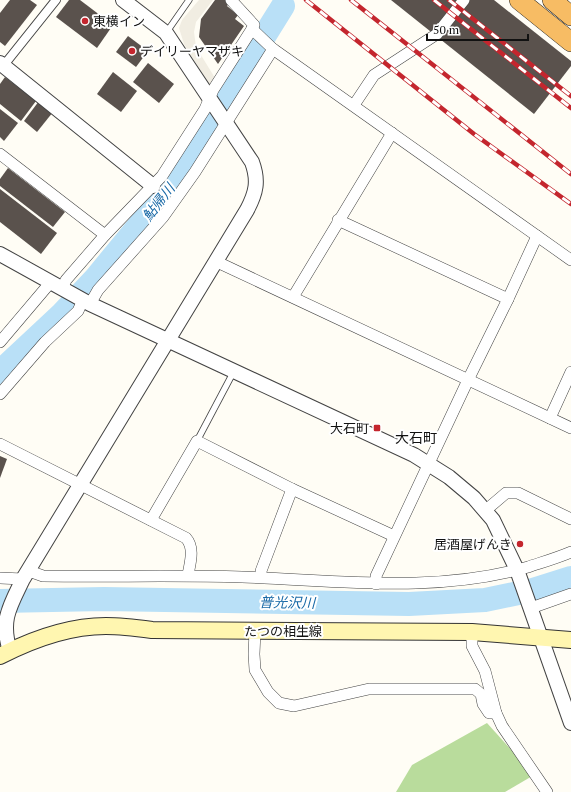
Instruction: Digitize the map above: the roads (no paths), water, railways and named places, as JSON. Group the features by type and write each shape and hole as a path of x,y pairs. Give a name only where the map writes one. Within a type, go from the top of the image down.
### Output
{"highway":[{"path":"519,0 571,42"},
{"path":"552,0 571,16"}],"main road":[{"name":"たつの相生線","path":"5,654 35,639 57,632 106,626 152,630 472,632 571,640"}],"street":[{"path":"56,0 1,66 153,186"},
{"path":"5,654 6,636 4,619 24,578 216,261 251,202 257,186 255,170 252,162 166,33 123,0"},
{"path":"0,342 60,288 105,235 153,186 183,144 211,101 213,90 253,30 254,25 231,0"},
{"path":"354,105 374,76 437,34 464,0"},
{"path":"253,30 270,47 571,260"},
{"path":"0,394 44,342 78,311 85,301 98,290 163,217 195,172 270,47"},
{"path":"293,297 338,220 392,133"},
{"path":"0,154 105,235"},
{"path":"338,220 508,299"},
{"path":"376,584 376,576 394,536 537,236"},
{"path":"0,254 85,301 429,464 454,481 486,510 500,532 517,570 571,722"},
{"path":"216,261 571,428"},
{"path":"550,418 571,372"},
{"path":"151,520 197,441 292,489 394,536"},
{"path":"0,444 186,538 192,548 188,575"},
{"path":"261,577 261,571 292,489"},
{"path":"486,510 506,493 518,493 571,519"},
{"path":"0,578 42,576 188,575 261,577 376,584 446,582 500,575 558,558 571,552"},
{"path":"531,608 571,594"},
{"path":"255,631 254,654 256,670 268,692 279,703 294,706 369,689 475,689 481,694 483,704 489,713 496,713"},
{"path":"472,632 472,646 485,671 496,713 502,726 547,792"}],"lane":[{"path":"166,33 189,0"},
{"path":"197,441 234,371"}],"waterway":[{"name":"鮎帰川","path":"0,372 62,314 95,279 169,189 283,6"},
{"name":"普光沢川","path":"0,601 104,599 409,604 485,600 533,590 571,578"}],"railway":[{"path":"306,0 474,134 571,204"},
{"path":"351,0 571,174"},
{"path":"434,0 571,108"},
{"path":"449,0 571,96"}],"place":[{"name":"東横イン","path":"85,21"},
{"name":"デイリーヤマザキ","path":"132,51"},
{"name":"大石町","path":"377,428"},
{"name":"居酒屋げんき","path":"520,544"}],"district":[{"name":"大石町","path":"416,437"}]}
